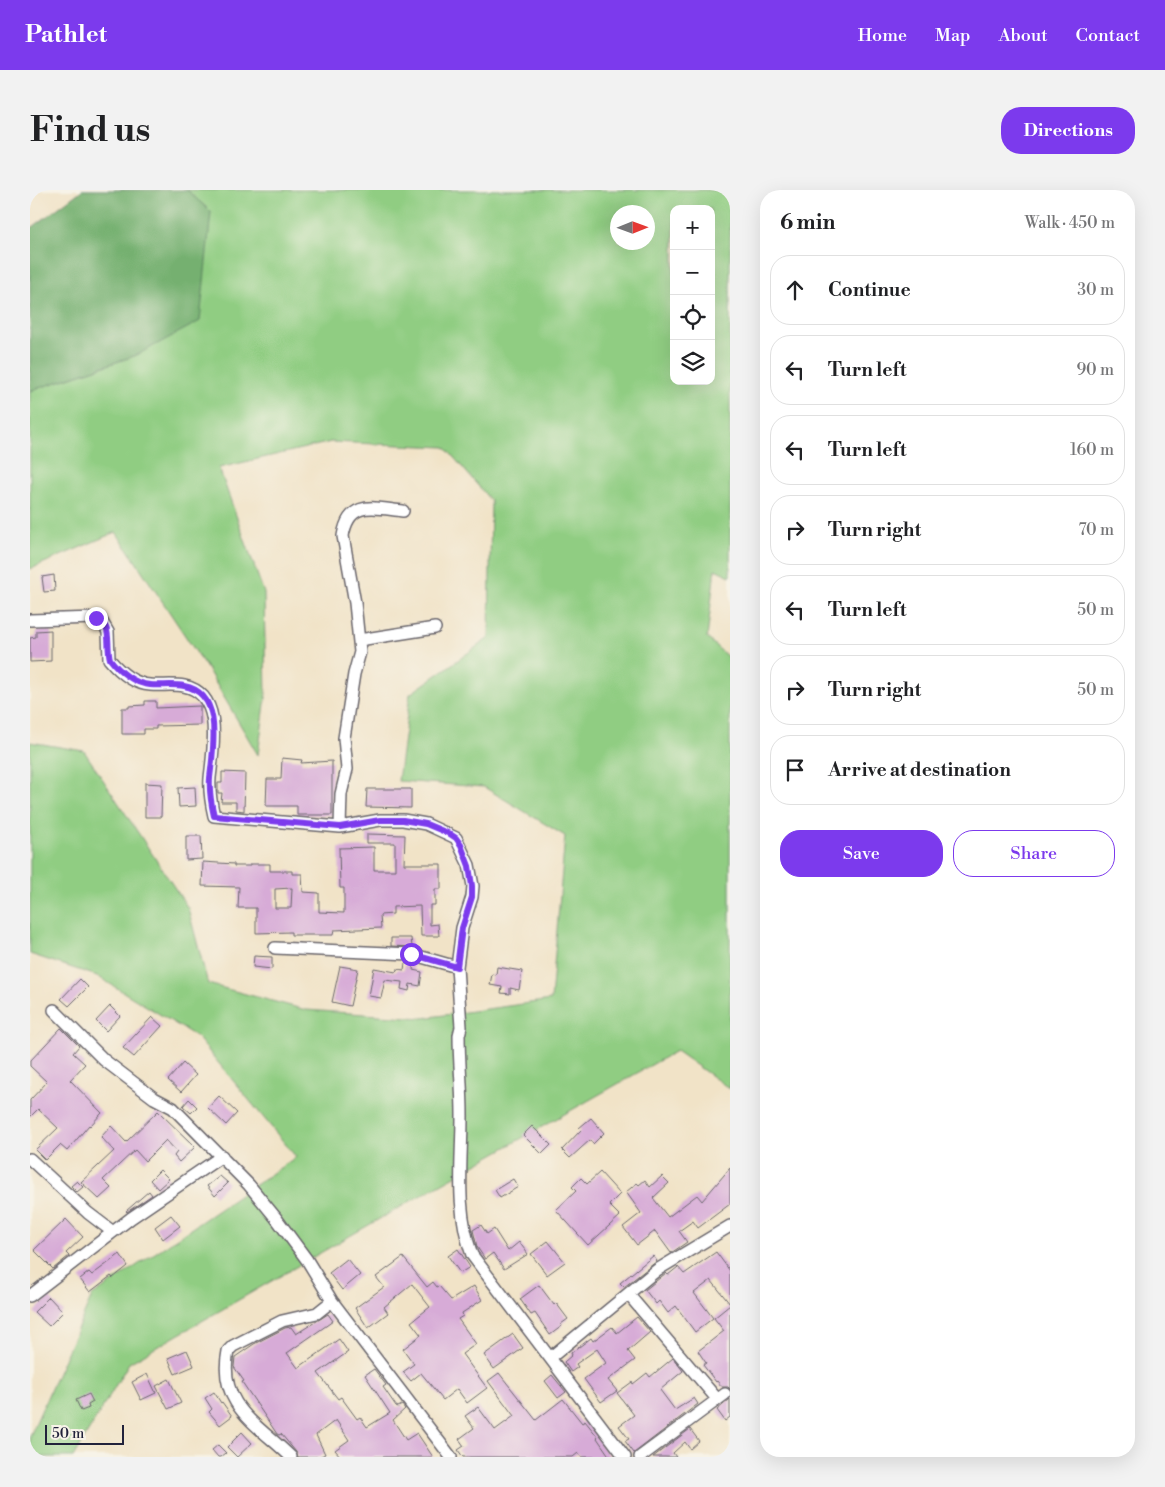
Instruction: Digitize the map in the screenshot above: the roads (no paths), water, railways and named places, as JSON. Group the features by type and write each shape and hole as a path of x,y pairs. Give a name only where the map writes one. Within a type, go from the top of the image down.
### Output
{"street":[{"path":"340,827 341,794 347,769 344,738 354,674 359,657 355,603 343,536 345,527 352,514 366,508 402,511"},
{"path":"30,620 96,618 102,620 108,632 110,659 134,681 151,685 190,687 209,703 213,718 213,762 210,798 214,816 340,827 380,820 403,820 426,824 456,838 469,866 472,886 472,897 462,928 457,967 461,1027 459,1035 462,1114 460,1194 466,1237 472,1255 625,1457"},
{"path":"359,640 435,628"},
{"path":"275,948 411,954 457,967"},
{"path":"54,1010 104,1060 154,1098 173,1108 249,1185 307,1260 332,1301 451,1457"},
{"path":"30,1296 113,1232 222,1156"},
{"path":"30,1158 88,1213 113,1232"},
{"path":"550,1358 657,1270 730,1226"},
{"path":"628,1294 721,1397 640,1457"},
{"path":"292,1457 241,1411 229,1392 228,1352 233,1346 282,1321 317,1314 332,1301"}]}
